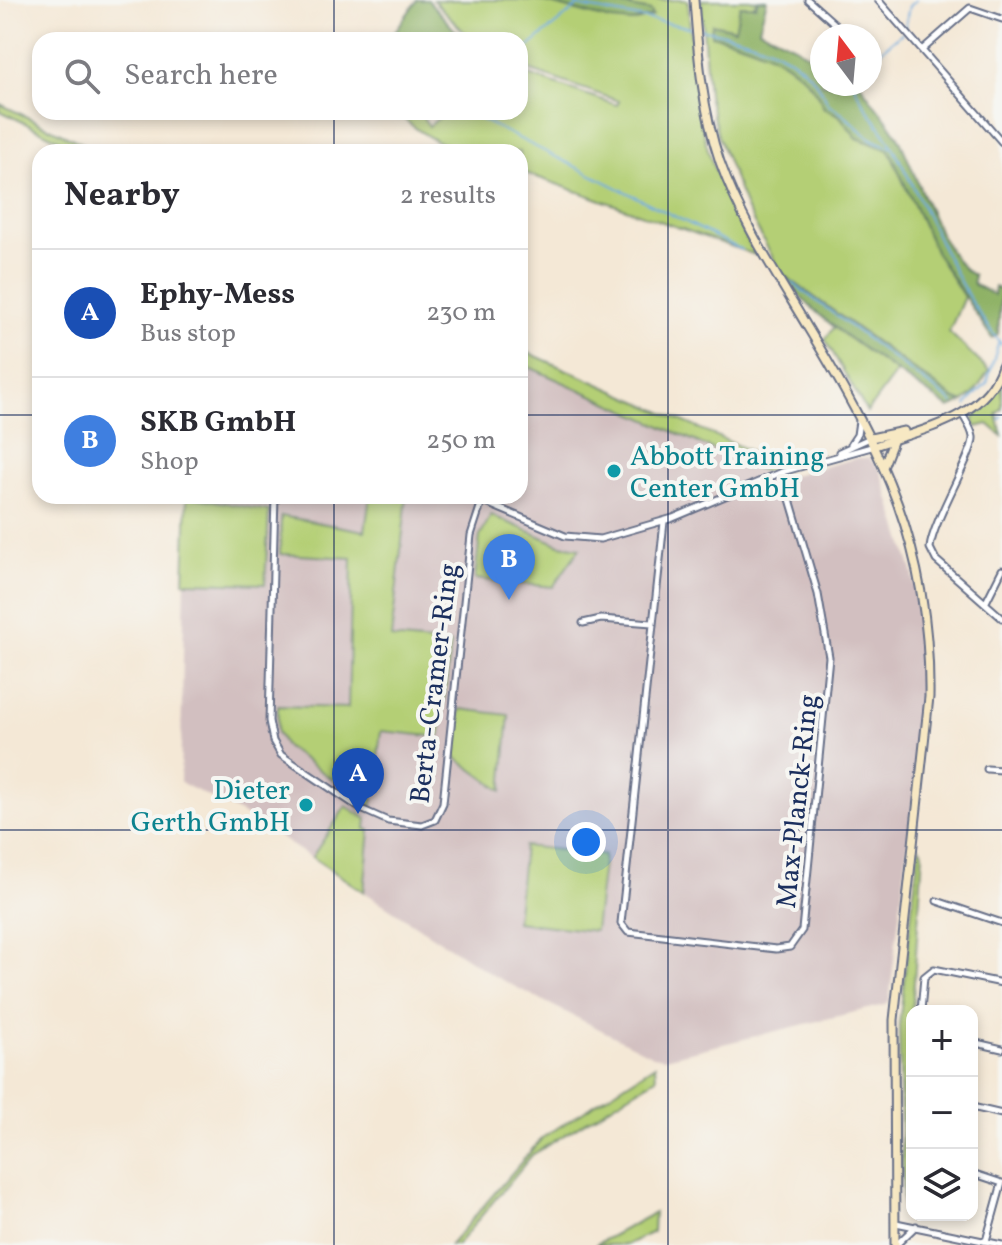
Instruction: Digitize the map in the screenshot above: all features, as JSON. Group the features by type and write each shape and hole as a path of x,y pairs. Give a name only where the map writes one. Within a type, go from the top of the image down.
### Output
{"main road":[{"path":"694,0 708,121 728,182 754,235 873,442 902,510 918,567 927,629 929,676 925,748 894,1020 896,1245"},
{"path":"873,442 962,414 985,395 1002,366"},
{"path":"873,442 894,439 915,430"},
{"path":"884,465 894,439"}],"street":[{"path":"808,0 835,24"},
{"path":"878,0 1002,142"},
{"path":"922,50 970,8 1002,19"},
{"path":"962,414 973,441 948,495 930,548 936,560 1002,618"},
{"path":"850,446 857,435 859,416"},
{"path":"831,456 850,446 873,442"},
{"path":"490,504 577,539 606,538 664,522 782,472 873,442"},
{"name":"Max-Planck-Ring","path":"664,522 623,927 628,932 776,949 790,947 802,930 830,672 820,598 782,472"},
{"name":"Berta-Cramer-Ring","path":"275,504 269,721 273,741 288,761 373,816 417,825 435,820 443,803 471,535 481,504"},
{"path":"986,602 1002,570"},
{"path":"583,623 601,619 652,623"},
{"path":"987,769 1002,770"},
{"path":"937,901 1002,923"},
{"path":"922,1005 924,977 934,969 1002,983"},
{"path":"978,1043 1002,1049"},
{"path":"978,1108 1002,1114"},
{"path":"978,1175 1002,1183 986,1241"},
{"path":"896,1223 1002,1245"},
{"path":"896,1245 916,1225"}],"shaded area":[{"path":"528,367 764,472 774,480 857,458 869,458 881,471 913,574 922,662 919,749 889,1001 884,1005 665,1058 653,1056 496,977 248,817 180,782 187,504 528,504"}],"green space":[{"path":"417,0 428,0 457,32 395,32"},
{"path":"433,0 536,0 633,22 645,16 628,4 611,6 595,0 688,0 694,77 704,134 718,179 755,255 528,174 528,144 445,144 412,125 406,120 425,120 429,126 436,120 528,120 528,75 617,105 619,101 528,70 528,32 464,32"},
{"path":"536,0 595,0 651,11 653,16 633,22 611,20"},
{"path":"701,0 758,0 735,29 712,35 746,44 778,58 805,79 810,85 810,96 818,96 824,108 839,115 857,138 889,150 936,253 964,297 949,332 989,371 973,395 963,402 953,398 781,273 746,208 718,136 708,95"},
{"path":"758,0 767,0 759,29 810,56 810,85 778,58 745,44 711,35 712,24 735,29 740,6 756,6"},
{"path":"818,96 868,96 897,135 940,234 951,252 962,267 974,275 973,284 994,295 995,287 1001,290 998,334 992,338 936,253 889,150 857,138 839,115 824,108"},
{"path":"0,104 83,144 68,144 0,111"},
{"path":"781,273 953,398 963,402 949,408 835,328 796,292"},
{"path":"835,326 898,370 867,412 825,339"},
{"path":"528,353 777,463 778,467 764,472 528,367"},
{"path":"1002,381 1002,409 997,414 1002,436 988,424 976,427 973,420"},
{"path":"187,504 231,504 269,511 265,584 184,582"},
{"path":"369,504 406,504 391,638 451,644 440,737 381,731 372,807 285,746 277,732 278,706 348,708 352,558 280,554 281,516 365,531"},
{"path":"491,515 560,545 580,548 553,587 475,579 480,536"},
{"path":"460,709 509,715 502,791 455,757"},
{"path":"346,806 367,819 366,829 370,830 364,892 312,857"},
{"path":"524,846 604,855 595,931 516,922"},
{"path":"919,847 923,852 912,1005 906,1005 906,1210 903,1207 899,1026"},
{"path":"655,1065 656,1078 532,1155 457,1245 450,1245 542,1138"},
{"path":"654,1213 653,1232 626,1245 595,1245"}],"waterway":[{"path":"566,0 582,7 693,28"},
{"path":"905,27 909,6 916,0"},
{"path":"528,47 578,6"},
{"path":"700,29 757,43 792,60 807,72 828,104 872,140 893,147"},
{"path":"882,50 902,33"},
{"path":"860,96 892,146 969,298 1002,345"},
{"path":"482,120 742,250"},
{"path":"791,282 953,403"},
{"path":"966,405 987,383 999,341"}],"place":[{"name":"Abbott Training Center GmbH","path":"614,471"},
{"name":"SKB GmbH","path":"509,600"},
{"name":"Dieter Gerth GmbH","path":"306,805"},
{"name":"Ephy-Mess","path":"358,814"}]}
